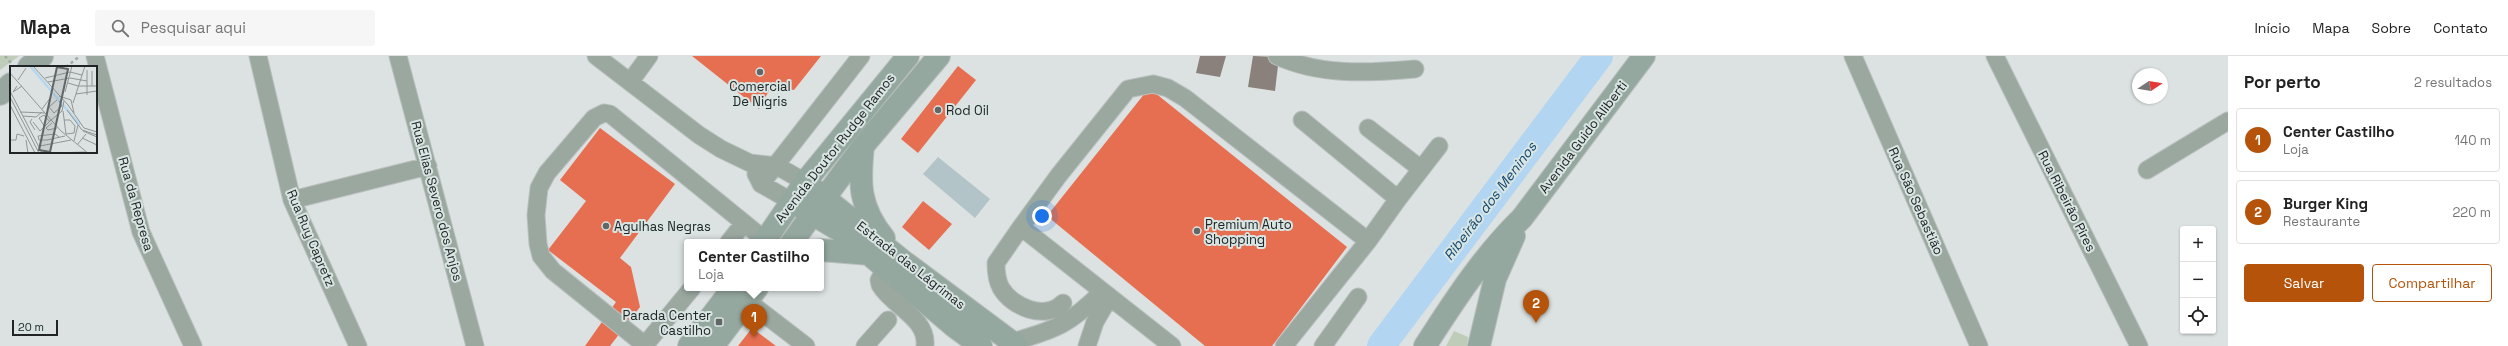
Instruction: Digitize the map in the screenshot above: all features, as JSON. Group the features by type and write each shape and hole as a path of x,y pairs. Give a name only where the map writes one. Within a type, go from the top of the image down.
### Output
{"highway":[{"path":"30,66 42,56"},
{"path":"0,86 10,80"},
{"path":"0,94 10,85"}],"main road":[{"name":"Avenida Doutor Rudge Ramos","path":"765,239 805,182 908,56"},
{"name":"Avenida Doutor Rudge Ramos","path":"794,239 863,146 939,56"},
{"name":"Avenida Guido Aliberti","path":"1425,346 1461,291 1507,233 1522,218 1644,56"},
{"path":"863,146 860,178 865,204 894,265"},
{"name":"Estrada das Lágrimas","path":"805,182 819,204 844,232 870,254 894,265 1014,344"},
{"name":"Estrada das Lágrimas","path":"791,201 819,204 894,265 981,346"},
{"name":"Avenida Guido Aliberti","path":"1479,346 1495,279 1522,218"},
{"path":"824,250 870,254"},
{"path":"689,346 731,291"},
{"path":"713,346 756,297"}],"street":[{"name":"Rua da Represa","path":"95,56 141,232 193,346"},
{"name":"Rua Ruy Capretz","path":"258,56 292,200 358,346"},
{"name":"Rua Elias Severo dos Anjos","path":"398,56 475,346"},
{"path":"596,56 699,135 750,163 777,166 805,182"},
{"path":"630,82 649,56"},
{"path":"761,184 777,166 861,56"},
{"path":"1277,56 1312,67 1335,70 1379,72 1415,69"},
{"name":"Rua São Sebastião","path":"1853,56 1979,346"},
{"name":"Rua Ribeirão Pires","path":"1995,56 2139,346"},
{"path":"1063,303 1057,308 1038,311 1027,309 1011,300 998,282 996,264 1022,227 1120,98 1128,89 1138,85 1153,84 1168,88 1185,98 1368,241"},
{"path":"690,291 646,345 553,271 541,256 536,215 539,188 547,173 583,128 600,114 610,114 714,196 762,239"},
{"path":"1302,120 1398,199"},
{"path":"2147,170 2228,121"},
{"path":"1368,128 1421,169"},
{"path":"1284,346 1368,241 1439,146"},
{"path":"750,163 761,184 791,201"},
{"path":"292,200 428,166"},
{"path":"731,239 744,223"},
{"path":"1022,227 1172,346"},
{"path":"894,265 879,280 880,285 915,320 924,336 925,346"},
{"path":"1014,344 1052,331 1071,321 1106,295"},
{"path":"1087,346 1106,295"},
{"path":"756,297 806,346"},
{"path":"1323,346 1358,297"},
{"path":"865,346 888,320"}],"path":[{"path":"5,56 13,66"},
{"path":"67,66 80,56"}],"green space":[{"path":"0,56 19,56 0,70"},
{"path":"1454,331 1468,337 1467,346 1446,346"}],"building: Comércio":[{"name":"Comercial De Nigris","path":"692,56 821,56 794,90 771,87 759,109"},
{"name":"Rod Oil","path":"958,66 976,80 918,153 901,139"},
{"name":"Premium Auto Shopping","path":"1149,88 1347,247 1272,346 1205,346 1047,216"},
{"name":"Agulhas Negras","path":"600,128 675,184 620,258 631,267 640,307 610,346 585,346 616,302 548,250 586,201 560,180"},
{"path":"923,201 952,224 929,250 902,227"},
{"path":"752,328 776,346 738,346"}],"building: Indústria":[{"path":"1200,56 1226,56 1220,77 1196,73"},
{"path":"1253,56 1279,57 1275,91 1248,87"}],"building: Outros":[{"path":"938,157 990,199 975,218 923,174"}],"waterway":[{"name":"Ribeirão dos Meninos","path":"1381,346 1599,56"}],"place":[{"name":"Comercial De Nigris","path":"760,72"},
{"name":"Rod Oil","path":"938,110"},
{"name":"Agulhas Negras","path":"606,226"},
{"name":"Premium Auto Shopping","path":"1197,231"},
{"name":"Parada Center Castilho","path":"719,322"},
{"name":"Burger King","path":"1536,323"},
{"name":"Center Castilho","path":"754,337"}]}
